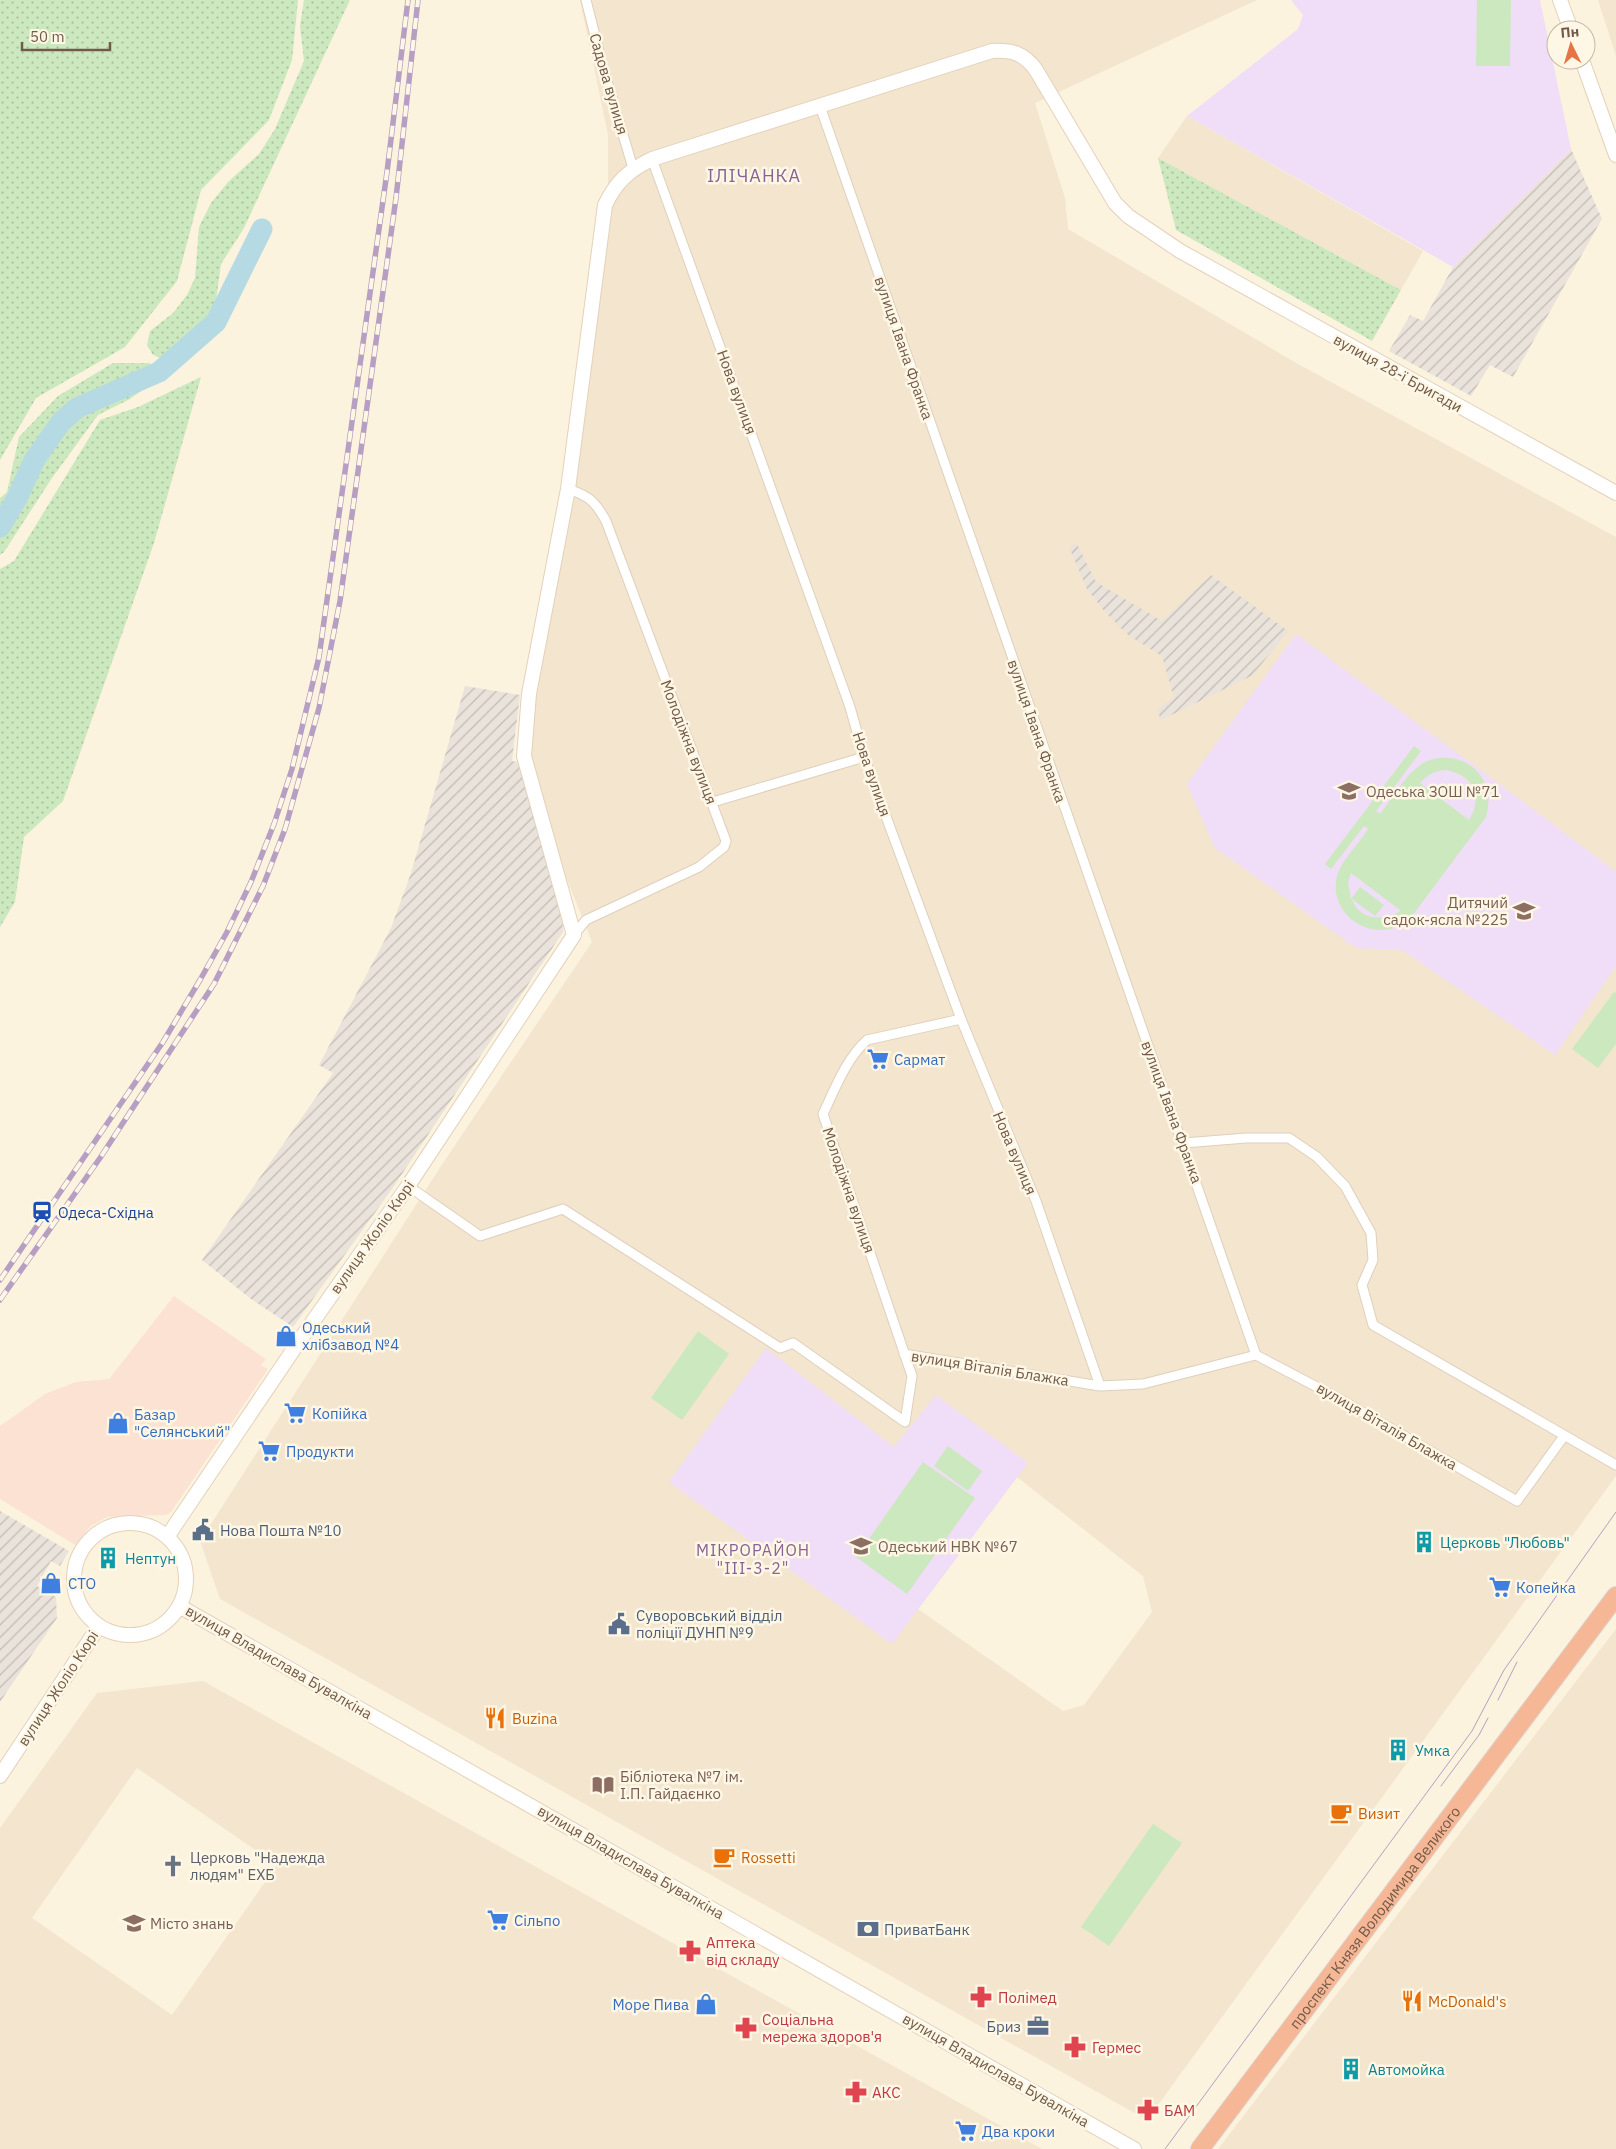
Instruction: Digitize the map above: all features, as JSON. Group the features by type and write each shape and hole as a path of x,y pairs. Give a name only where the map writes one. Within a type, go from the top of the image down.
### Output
{"highway":[{"name":"проспект Князя Володимира Великого","path":"1200,2149 1616,1596"}],"street":[{"name":"Садова вулиця","path":"586,0 604,71 633,168"},
{"path":"1560,0 1567,20"},
{"name":"вулиця 28-ї Бригади","path":"574,935 524,756 529,694 568,489 605,205 616,184 633,168 652,159 992,52 1006,51 1019,54 1029,60 1036,70 1114,203 1128,216 1180,251 1616,493"},
{"path":"1586,70 1616,155"},
{"name":"вулиця Івана Франка","path":"820,106 1049,763 1184,1143 1256,1355"},
{"name":"Нова вулиця","path":"652,159 843,689 864,757 961,1019 1036,1201 1100,1386"},
{"name":"Молодіжна вулиця","path":"568,489 596,503 606,521 713,802 726,841 724,847 699,868 641,893 586,920 574,935"},
{"path":"713,802 864,757"},
{"name":"вулиця Жоліо Кюрі","path":"167,1537 302,1337 408,1186 574,935"},
{"name":"Молодіжна вулиця","path":"904,1354 823,1114 847,1066 859,1047 867,1040 961,1019"},
{"path":"1184,1143 1246,1138 1289,1138 1318,1157 1345,1186 1371,1233 1373,1260 1362,1285 1372,1325 1616,1465"},
{"name":"вулиця Віталія Блажка","path":"408,1186 480,1236 563,1209 780,1348 793,1343 905,1422 912,1376 904,1354 1100,1386 1143,1384 1256,1355 1338,1398 1517,1501 1564,1436"},
{"name":"вулиця Жоліо Кюрі","path":"133,1522 151,1527 167,1537 179,1551 185,1569 185,1588 179,1606 168,1620 152,1630 134,1635 116,1633 99,1626 85,1614 76,1598 73,1579 79,1552 98,1532 115,1524 133,1522"},
{"name":"вулиця Владислава Бувалкіна","path":"179,1606 1134,2149"},
{"name":"вулиця Жоліо Кюрі","path":"0,1776 99,1626"}],"shaded area":[{"path":"580,0 1257,0 1035,103 1065,198 1068,229 1298,364 1616,537 1616,1476 1147,2120 220,1599 200,1541 443,1163 592,942 562,867 525,754 608,223 608,135","holes":["1017,1477 1143,1576 1152,1612 1084,1705 1063,1711 918,1609"]},
{"path":"1291,0 1540,0 1546,29 1546,70 1555,70 1571,149 1453,267 1187,116 1298,29 1303,15"},
{"path":"1598,0 1616,0 1616,56"},
{"path":"1187,116 1423,251 1401,290 1158,158"},
{"path":"1571,149 1602,219 1513,377 1490,365 1471,396 1389,351 1410,315 1423,321 1453,267"},
{"path":"1077,544 1096,582 1162,621 1211,575 1288,631 1253,675 1161,720 1157,709 1174,698 1162,656 1128,635 1105,612 1087,589 1069,547"},
{"name":"Одеська ЗОШ №71","path":"1296,634 1616,872 1616,966 1555,1055 1402,950 1356,948 1215,848 1187,784"},
{"path":"465,686 520,695 512,761 522,763 562,912 563,932 392,1189 293,1327 251,1299 202,1260 333,1073 319,1065 391,928 411,873"},
{"name":"Базар \"Селянський\"","path":"174,1296 266,1359 261,1365 268,1369 171,1512 166,1515 107,1517 91,1526 75,1545 0,1499 0,1426 45,1394 76,1382 109,1379"},
{"name":"Одеський НВК №67","path":"766,1348 894,1447 936,1395 1028,1463 892,1644 669,1482"},
{"path":"0,1511 69,1551 60,1566 51,1561 37,1586 56,1597 57,1618 0,1702"},
{"path":"1616,1629 1616,2149 1218,2149"},
{"path":"203,1681 1042,2149 0,2149 0,1828 97,1693","holes":["137,1768 277,1865 172,2015 32,1918"]}],"green space":[{"path":"0,0 298,0 292,60 269,120 201,190 177,281 125,347 36,398 0,460"},
{"path":"304,0 350,0 244,228 221,264 215,308 177,351 166,360 153,355 147,345 150,331 173,313 187,295 195,278 199,227 211,203 228,182 259,154 275,129 304,61 300,26"},
{"path":"1477,0 1511,0 1510,66 1476,66"},
{"path":"1158,158 1401,290 1372,341 1176,230"},
{"path":"113,363 150,363 158,379 130,399 98,415 52,478 4,552 0,555 0,498 7,492 19,437 58,396"},
{"path":"201,377 154,543 63,801 24,837 15,902 0,927 0,569 14,561 100,420 138,407"},
{"path":"1414,746 1421,751 1376,811 1380,814 1408,776 1419,766 1429,761 1439,758 1459,760 1469,764 1483,780 1488,797 1486,817 1409,920 1402,924 1385,930 1371,929 1363,926 1348,916 1338,900 1336,882 1340,868 1368,829 1364,826 1331,869 1325,864","holes":["1445,770 1463,776 1473,788 1476,803 1469,820 1420,783 1431,774","1351,873 1400,910 1400,911 1380,917 1373,917 1360,912 1352,899 1375,916 1384,905 1360,887 1351,899 1348,883"]},
{"path":"1614,992 1616,993 1616,1044 1598,1068 1572,1049"},
{"path":"698,1331 729,1354 682,1420 651,1398"},
{"path":"948,1446 982,1471 968,1491 934,1466"},
{"path":"923,1462 975,1498 907,1594 856,1557"},
{"path":"1153,1824 1182,1843 1109,1946 1081,1927"}],"waterway":[{"path":"0,527 17,498 35,459 61,422 77,408 159,372 216,322 262,229"}],"tram line":[{"path":"1165,2149 1472,1731 1504,1670 1616,1512"},
{"path":"1498,1700 1517,1662"},
{"path":"1441,1786 1479,1735 1488,1718"}],"railway":[{"path":"0,1280 163,1042 200,980 227,932 251,882 274,824 292,769 319,657 387,172 408,0"},
{"path":"0,1300 100,1158 214,984 263,886 285,829 319,708 340,601 396,198 418,0"}],"place":[{"name":"Одеська ЗОШ №71","path":"1349,791"},
{"name":"Дитячий садок-ясла №225","path":"1524,911"},
{"name":"Сармат","path":"878,1059"},
{"name":"Одеса-Східна","path":"42,1212"},
{"name":"Одеський хлібзавод №4","path":"286,1336"},
{"name":"Копійка","path":"295,1413"},
{"name":"Базар \"Селянський\"","path":"118,1423"},
{"name":"Продукти","path":"269,1451"},
{"name":"Нова Пошта №10","path":"203,1530"},
{"name":"Церковь \"Любовь\"","path":"1424,1542"},
{"name":"Одеський НВК №67","path":"861,1546"},
{"name":"Нептун","path":"108,1558"},
{"name":"СТО","path":"51,1583"},
{"name":"Копейка","path":"1500,1587"},
{"name":"Суворовський відділ поліції ДУНП №9","path":"619,1624"},
{"name":"Buzina","path":"495,1718"},
{"name":"Умка","path":"1398,1750"},
{"name":"Бібліотека №7 ім. І.П. Гайдаєнко","path":"603,1785"},
{"name":"Визит","path":"1341,1813"},
{"name":"Rossetti","path":"724,1857"},
{"name":"Церковь \"Надежда людям\" ЕХБ","path":"173,1866"},
{"name":"Сільпо","path":"498,1920"},
{"name":"Місто знань","path":"134,1923"},
{"name":"ПриватБанк","path":"868,1929"},
{"name":"Аптека від складу","path":"690,1951"},
{"name":"Полімед","path":"981,1997"},
{"name":"McDonald's","path":"1412,2001"},
{"name":"Море Пива","path":"706,2004"},
{"name":"Бриз","path":"1038,2026"},
{"name":"Соціальна мережа здоров'я","path":"746,2028"},
{"name":"Гермес","path":"1075,2047"},
{"name":"Автомойка","path":"1351,2069"},
{"name":"АКС","path":"856,2092"},
{"name":"БАМ","path":"1148,2110"},
{"name":"Два кроки","path":"966,2131"}],"district":[{"name":"ІЛІЧАНКА","path":"754,175"},
{"name":"МІКРОРАЙОН \"ІІІ-3-2\"","path":"753,1559"}]}
